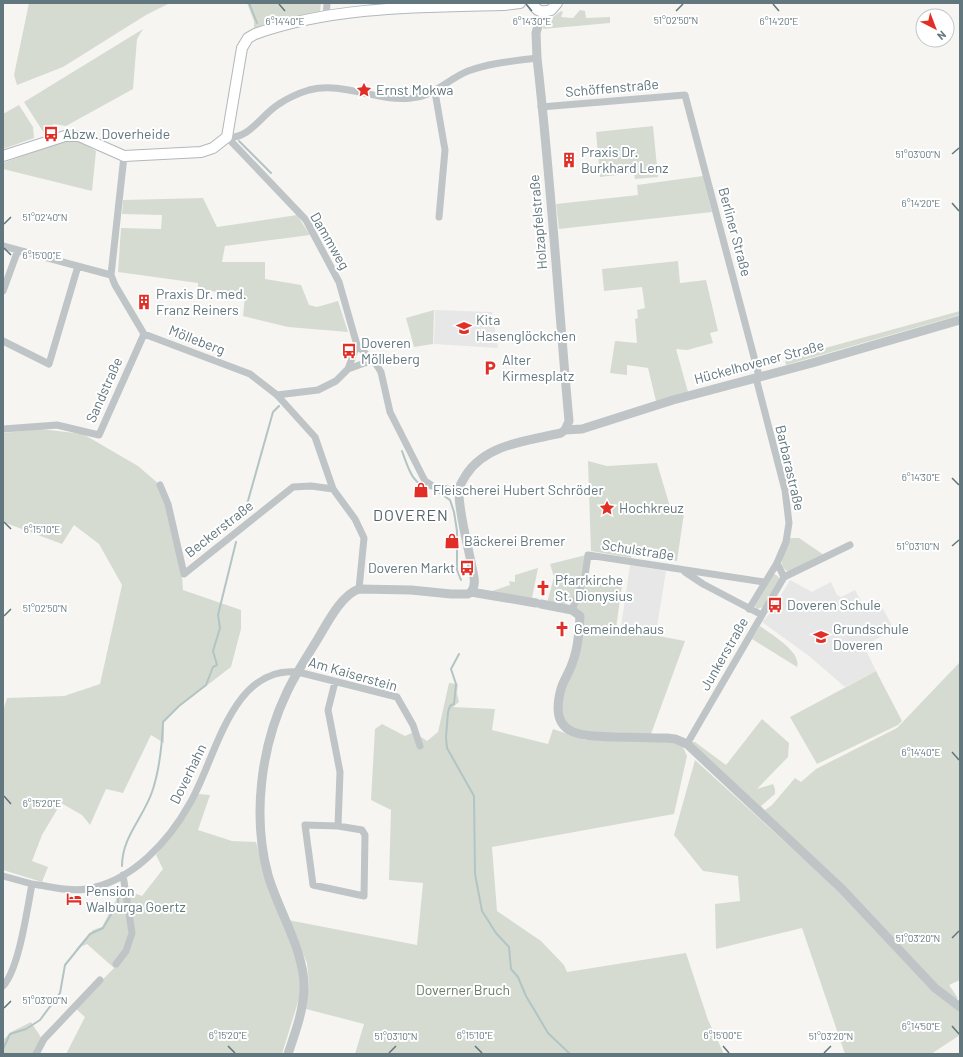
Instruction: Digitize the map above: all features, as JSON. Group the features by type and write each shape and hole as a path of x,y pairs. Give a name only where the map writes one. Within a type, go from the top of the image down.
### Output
{"main road":[{"path":"3,156 53,138 79,136 124,156 201,152 213,148 230,138 242,48 252,36 326,17 363,11 520,3"},
{"path":"532,3 535,8 542,12 551,10 557,3"}],"street":[{"path":"326,17 327,3"},
{"name":"Holzapfelstraße","path":"542,12 536,33 537,58 555,244 569,421 565,430"},
{"path":"230,138 240,136 251,129 278,104 310,90 324,88 344,90 397,100 414,98 435,92 460,75 469,71 490,65 537,58"},
{"path":"435,92 445,150 439,217"},
{"name":"Schöffenstraße","path":"541,107 685,95"},
{"name":"Berliner Straße","path":"685,95 757,377"},
{"name":"Dammweg","path":"230,138 306,220 339,282 357,345"},
{"path":"124,156 111,275 114,285 144,334"},
{"path":"3,246 111,275"},
{"path":"3,291 18,250"},
{"path":"3,341 49,364 78,266"},
{"name":"Hückelhovener Straße","path":"459,491 462,481 474,464 492,451 512,444 561,433 565,430 582,429 673,400 960,320"},
{"name":"Mölleberg","path":"144,334 250,374 277,395 315,437 333,489 355,519 364,538 359,589"},
{"name":"Sandstraße","path":"3,429 57,425 99,435 144,334"},
{"path":"277,395 318,390 336,382 348,369 357,345 373,360 381,372 390,412 408,451 425,481 434,487 459,491 464,528 474,577 473,589 471,592"},
{"path":"348,369 373,360"},
{"name":"Barbarastraße","path":"749,609 764,582 777,563 786,542 789,523 785,490 757,377"},
{"name":"Beckerstraße","path":"160,485 168,504 184,574 293,487 311,486 333,489"},
{"path":"777,563 784,578 850,545"},
{"name":"Schulstraße","path":"572,610 585,576 588,555 764,582"},
{"name":"Schulstraße","path":"683,570 703,584 762,615"},
{"name":"Junkerstraße","path":"687,744 784,578"},
{"path":"288,1054 303,1005 304,988 302,969 268,874 261,822 261,794 270,742 287,692 298,672 346,597 359,589 411,590 451,594 468,594 471,592 572,610 580,616 579,632 573,662 561,688 558,700 558,715 564,727 582,736 667,738 675,739 687,744 842,889 935,988 960,1007"},
{"name":"Doverhahn","path":"3,876 32,884 77,891 106,884 123,875 157,849 176,826 191,802 208,762 234,710 246,691 259,680 274,674 288,671 298,672"},
{"name":"Am Kaiserstein","path":"298,672 397,697 412,725 420,746"},
{"path":"335,682 328,710 340,772 338,826"},
{"path":"305,825 338,826 362,830 365,836 364,896 313,885 305,825"},
{"path":"116,964 126,951 132,933 123,875"},
{"path":"3,986 9,980 17,954 32,884"},
{"path":"36,1054 44,1039 100,980"}],"shaded area":[{"name":"Kita Hasenglöckchen","path":"435,310 492,312 498,348 434,344"},
{"path":"630,565 666,571 656,633 621,627"},
{"name":"Grundschule Doveren","path":"790,580 812,592 831,582 837,595 841,597 855,590 864,607 878,600 894,629 864,646 876,671 845,687 809,656 762,622 771,612"}],"green space":[{"path":"29,3 170,3 146,15 63,67 17,85 14,75"},
{"path":"247,3 321,3 320,12 254,30 254,21"},
{"path":"580,10 585,11 586,18 610,17 610,23 543,29 544,24 561,11 563,12 561,17 573,18"},
{"path":"143,29 137,39 133,89 66,126 53,124 53,128 44,133 24,102"},
{"path":"19,105 33,127 34,138 3,149 3,114"},
{"path":"653,126 658,177 635,179 634,173 600,177 596,132"},
{"path":"66,140 79,141 96,151 92,191 3,169 3,163"},
{"path":"703,176 712,212 559,229 556,204 638,195 637,185"},
{"path":"203,198 217,227 297,215 310,235 225,246 222,262 265,262 265,279 301,285 309,305 317,307 338,301 348,332 288,327 243,316 245,297 216,293 198,288 198,283 118,272 121,228 161,229 162,215 122,214 123,200"},
{"path":"678,261 680,283 706,280 718,331 710,333 713,343 687,350 676,349 688,392 656,401 648,368 627,365 627,375 610,373 615,341 637,343 635,319 638,318 637,310 645,308 642,287 604,291 602,269"},
{"path":"434,310 433,344 414,347 406,318"},
{"path":"960,311 960,315 786,365 785,359"},
{"path":"41,429 83,434 138,466 160,485 181,560 183,590 241,610 241,629 231,667 180,706 164,722 164,743 151,735 123,793 106,789 90,825 82,815 61,803 42,835 32,861 48,867 42,882 3,870 3,711 7,698 64,696 100,684 122,585 99,544 74,525 62,544 3,522 3,433"},
{"path":"588,461 607,466 657,463 671,510 684,513 677,561 632,554 631,558 591,551"},
{"path":"799,538 824,555 789,572 783,566 782,557 788,539"},
{"path":"586,555 581,579 572,601 562,605 547,603 554,577 550,564"},
{"path":"538,568 532,598 489,592 510,585 509,581 515,582 515,575"},
{"path":"774,574 778,576 779,579 763,607 757,609 755,606"},
{"path":"587,579 622,585 616,628 685,641 651,734 580,733 570,728 561,714 563,691 574,665 576,607"},
{"path":"760,626 778,639 795,655 797,667 752,639"},
{"path":"960,662 960,980 949,985 958,998 956,999 937,986 690,742 695,742 726,765 762,719 789,743 788,757 757,789 773,784 775,789 775,794 761,806 765,810 772,805 795,778 801,782 816,769 897,728"},
{"path":"876,671 902,721 898,725 817,764 790,717"},
{"name":"Doverner Bruch","path":"449,683 458,684 457,693 459,702 453,707 495,709 492,730 548,744 553,729 585,740 668,741 683,747 687,756 674,814 492,847 497,911 541,941 564,965 567,972 686,953 708,1020 724,1054 355,1054 364,1024 306,1009 309,984 307,963 288,920 417,945 423,883 389,880 391,810 371,800 375,729 382,724 405,736 414,732 421,744 421,737 427,741 438,732"},
{"path":"695,760 841,893 960,1011 960,1035 931,1054 845,1054 802,928 716,949 715,904 740,901 738,876 703,871 674,835"},
{"path":"198,794 210,795 198,830 232,841 256,842 265,874 298,965 301,992 282,1054 66,1054 85,1017 75,1008 114,968 87,944 76,949 93,930 102,927 116,900 117,893 128,891 142,896 163,869 156,855 183,820"},
{"path":"31,1022 42,1039 33,1054 3,1054 3,1040 11,1032"}],"waterway":[{"path":"249,3 257,23"},
{"path":"239,141 271,173"},
{"path":"244,515 273,412 279,406"},
{"path":"402,451 415,480 419,484 431,488"},
{"path":"437,491 450,500 454,512 457,531 457,570 461,580"},
{"path":"122,866 125,846 148,801 155,783 160,757 163,722 179,706 206,685 213,667 217,665 213,651 220,628 218,615 236,542"},
{"path":"459,654 451,669 456,684 454,704 450,706 448,712 446,737 447,748 474,796 475,874 482,911 496,933 509,947 511,969 518,977 526,996 548,1033 570,1054"},
{"path":"3,1049 10,1034 26,1029 40,1020 60,993 65,965 90,934 103,928 118,903 119,887"}],"place":[{"name":"Ernst Mokwa","path":"364,90"},
{"name":"Abzw. Doverheide","path":"51,134"},
{"name":"Praxis Dr. Burkhard Lenz","path":"569,160"},
{"name":"Praxis Dr. med. Franz Reiners","path":"144,302"},
{"name":"Kita Hasenglöckchen","path":"464,328"},
{"name":"Doveren Mölleberg","path":"349,351"},
{"name":"Alter Kirmesplatz","path":"490,368"},
{"name":"Fleischerei Hubert Schröder","path":"421,490"},
{"name":"Hochkreuz","path":"607,508"},
{"name":"Bäckerei Bremer","path":"452,541"},
{"name":"Doveren Markt","path":"467,568"},
{"name":"Pfarrkirche St. Dionysius","path":"543,588"},
{"name":"Doveren Schule","path":"775,605"},
{"name":"Gemeindehaus","path":"562,629"},
{"name":"Grundschule Doveren","path":"821,637"},
{"name":"Pension Walburga Goertz","path":"74,899"}],"district":[{"name":"DOVEREN","path":"411,515"}]}
